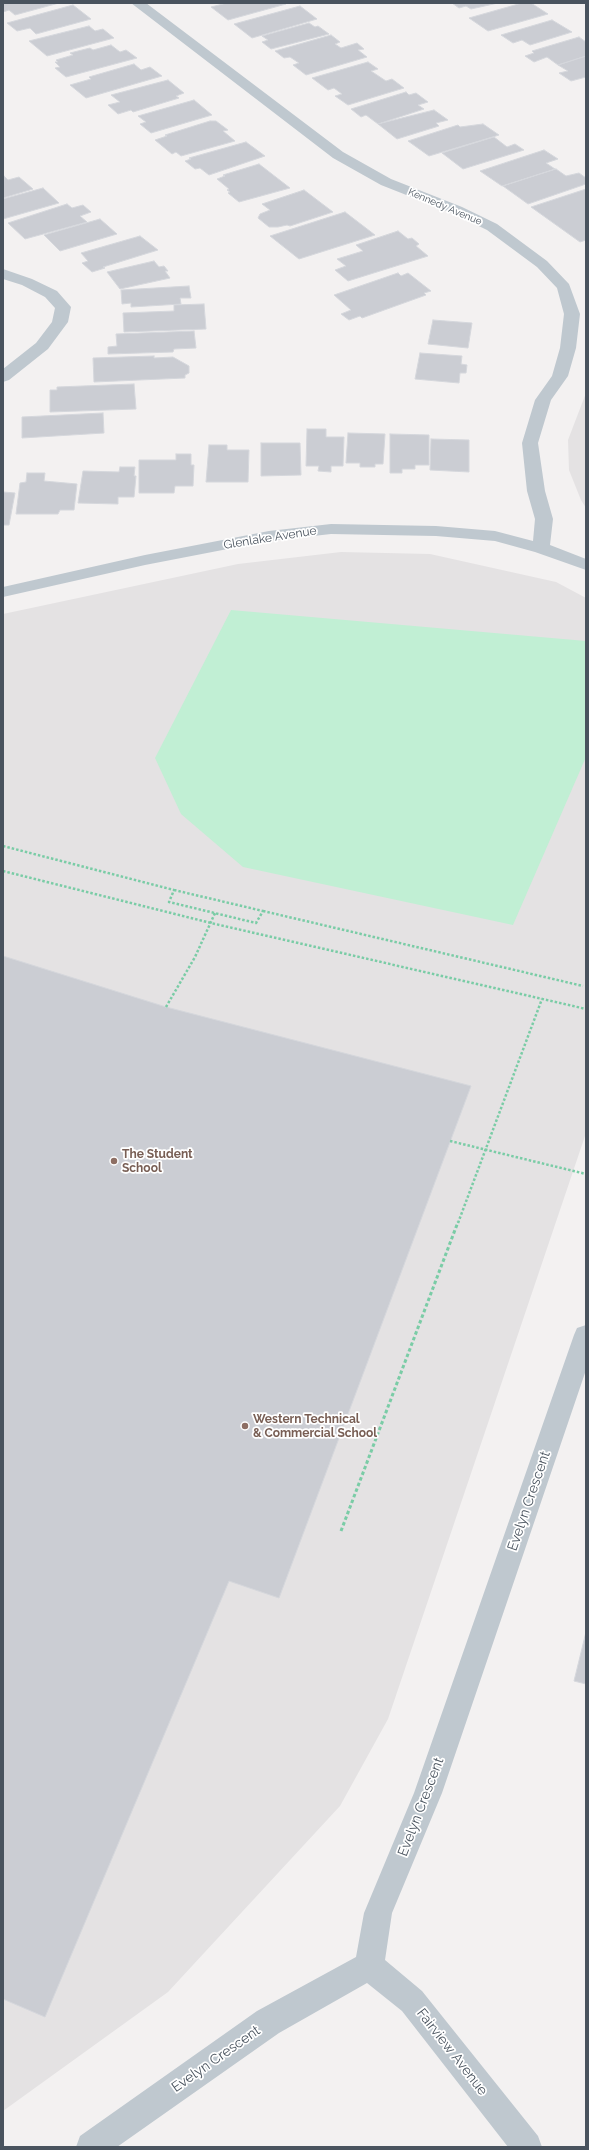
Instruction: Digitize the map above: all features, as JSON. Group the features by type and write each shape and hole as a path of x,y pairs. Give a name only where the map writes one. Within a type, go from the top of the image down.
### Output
{"street":[{"name":"Kennedy Avenue","path":"138,3 338,155 386,182 457,210 492,227 542,264 564,286 579,312 560,376 543,400 530,443 536,491 544,519 540,548"},
{"path":"3,274 27,282 50,294 63,307 60,322 42,346 3,377"},
{"name":"Glenlake Avenue","path":"3,592 145,560 269,536 331,529 436,531 496,536 540,548"},
{"path":"540,548 586,565"},
{"name":"Evelyn Crescent","path":"91,2147 268,2022 369,1966 378,1913 428,1793 586,1334"},
{"name":"Fairview Avenue","path":"369,1966 412,2001 527,2147"}],"path":[{"path":"3,846 174,890 583,986"},
{"path":"3,871 211,923 542,998 586,1010"},
{"path":"174,890 169,902 214,913 256,923 262,911"},
{"path":"166,1008 195,957 211,923 214,913"},
{"path":"341,1532 486,1151 542,998"},
{"path":"450,1141 486,1151 586,1174"}],"shaded area":[{"path":"586,393 586,508 581,500 569,470 568,440"},
{"name":"Western Technical & Commercial School","path":"341,552 430,554 556,582 586,598 586,1133 388,1719 340,1806 168,1992 3,2111 3,614 238,564"}],"green space":[{"path":"231,610 586,641 586,757 513,925 243,867 181,814 155,758"}],"building":[{"path":"3,3 59,3 15,15 9,10 3,12"},
{"path":"227,3 286,4 228,20 211,7"},
{"path":"452,3 498,3 471,9 466,6 459,8"},
{"path":"522,3 531,3 548,14 488,31 469,18"},
{"path":"73,5 91,19 36,34 30,28 17,31 7,23"},
{"path":"300,6 317,19 252,38 234,24"},
{"path":"552,20 572,32 530,45 522,40 513,43 501,35"},
{"path":"309,23 315,27 318,26 329,34 271,49 262,42 268,40 262,36"},
{"path":"89,26 95,31 103,29 114,38 47,56 29,41"},
{"path":"331,35 340,42 335,44 341,48 357,43 364,49 358,50 367,57 306,75 293,65 299,63 290,57 284,58 275,51"},
{"path":"579,37 586,42 586,56 558,65 547,57 534,62 525,56 534,53 532,51"},
{"path":"111,45 120,52 126,50 137,58 66,77 55,68 60,67 55,62 58,62 56,60 73,55 70,53 90,48 93,50"},
{"path":"586,56 586,77 571,81 559,73 568,71 558,65"},
{"path":"368,62 378,69 371,71 386,81 392,79 404,88 348,105 335,96 342,94 334,88 328,90 312,78"},
{"path":"134,64 141,70 150,67 162,76 86,98 70,85 91,79 89,77"},
{"path":"168,80 184,93 176,96 179,98 133,112 131,110 118,114 108,105 120,102 111,95"},
{"path":"406,92 409,95 416,93 428,102 418,105 424,109 378,124 366,115 361,117 351,109"},
{"path":"194,100 212,115 151,133 140,124 146,122 138,116"},
{"path":"434,110 448,120 436,123 439,126 397,139 378,124"},
{"path":"210,121 216,121 228,130 223,131 235,141 181,156 176,152 172,154 155,140 167,136 165,135"},
{"path":"483,124 499,135 429,156 408,141 458,125 460,127"},
{"path":"494,137 507,147 515,144 524,150 463,169 442,153"},
{"path":"246,142 265,156 209,175 200,168 195,169 185,161 191,159 189,158"},
{"path":"544,150 558,159 546,163 555,169 502,186 480,171"},
{"path":"259,164 290,188 239,202 228,193 230,192 227,190 229,189 217,179 225,176 223,175"},
{"path":"556,169 566,176 579,173 586,178 586,184 528,204 503,186"},
{"path":"4,176 8,180 19,177 33,189 3,198"},
{"path":"43,188 59,203 3,219 3,199"},
{"path":"586,189 586,240 580,242 531,207"},
{"path":"304,190 333,212 290,226 287,225 278,227 269,227 258,218 260,214 270,210 262,204"},
{"path":"67,204 72,208 83,205 91,212 80,216 87,222 25,239 8,223"},
{"path":"345,212 375,235 299,259 270,236"},
{"path":"100,219 117,234 60,251 44,235"},
{"path":"398,231 408,239 412,238 419,244 416,246 428,256 348,281 335,270 346,266 337,259 363,251 356,245"},
{"path":"140,236 158,250 103,267 105,268 92,272 82,263 88,261 81,253"},
{"path":"154,261 159,267 164,266 168,271 165,271 170,278 120,289 107,272"},
{"path":"398,273 401,276 408,273 431,291 424,293 426,295 362,318 360,316 349,320 341,314 351,310 334,295"},
{"path":"189,286 191,298 180,298 181,304 131,307 131,303 122,304 121,290"},
{"path":"204,304 206,329 124,332 123,313 174,311 174,305"},
{"path":"433,320 472,323 468,348 428,344"},
{"path":"194,331 196,348 174,349 173,352 108,354 108,347 117,346 116,334"},
{"path":"420,353 462,356 461,364 467,365 466,373 460,373 459,383 415,379"},
{"path":"154,356 154,358 173,357 189,366 189,373 185,375 185,378 94,382 93,358"},
{"path":"134,384 136,409 50,412 50,390 57,390 57,387"},
{"path":"103,413 104,433 22,438 22,417"},
{"path":"307,429 326,429 326,437 344,437 343,466 331,466 331,472 318,471 319,466 306,466"},
{"path":"348,433 385,434 383,464 375,464 375,467 360,467 360,463 346,463"},
{"path":"390,434 429,435 429,465 415,465 415,469 402,469 402,473 390,473"},
{"path":"431,439 469,440 469,472 430,470"},
{"path":"261,443 300,443 301,475 261,476"},
{"path":"209,445 227,445 227,450 249,450 248,482 206,482"},
{"path":"176,454 191,454 191,465 194,465 193,486 175,486 174,493 139,493 139,460 176,460"},
{"path":"120,467 135,467 134,476 136,476 134,497 118,497 118,504 78,503 83,471 119,472"},
{"path":"27,473 45,473 44,481 77,484 74,510 60,510 58,514 16,514 20,483 26,482"},
{"path":"3,492 15,493 9,525 3,525"},
{"path":"3,956 166,1007 471,1086 279,1598 229,1581 45,2017 3,1999"},
{"path":"586,1632 586,1684 574,1681"}],"place":[{"name":"The Student School","path":"114,1161"},
{"name":"Western Technical & Commercial School","path":"245,1426"}]}
